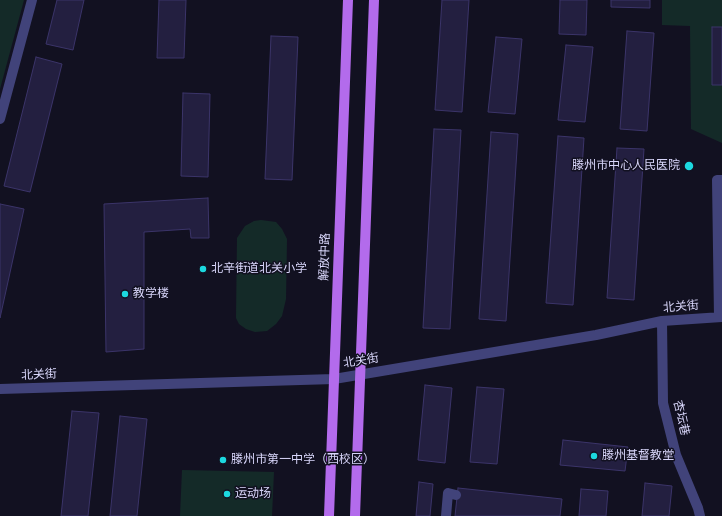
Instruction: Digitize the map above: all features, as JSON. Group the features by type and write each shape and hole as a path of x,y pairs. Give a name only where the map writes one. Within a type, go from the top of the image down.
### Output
{"main road":[{"name":"解放中路","path":"329,516 348,0"},
{"path":"355,516 374,0"}],"street":[{"path":"0,119 32,0"},
{"path":"721,317 717,180 722,180"},
{"name":"北关街","path":"0,389 334,378 596,335 662,321 721,317"},
{"name":"杏坛巷","path":"662,321 662,403 676,454 700,516"},
{"path":"446,516 448,494 456,495"}],"green space":[{"path":"0,0 24,0 0,89"},
{"path":"662,0 722,0 722,143 691,129 690,26 662,25"},
{"path":"261,220 276,222 282,229 287,239 286,299 282,316 276,324 267,331 255,332 246,329 239,324 236,318 237,238 245,226 254,221"},
{"name":"运动场","path":"182,470 274,472 272,516 180,516"}],"building":[{"path":"57,0 84,0 73,50 46,44"},
{"path":"159,0 186,0 184,58 157,58"},
{"path":"442,0 469,0 462,112 435,110"},
{"path":"560,0 587,0 586,35 559,34"},
{"path":"611,0 650,0 650,8 611,7"},
{"path":"712,27 722,27 722,85 712,85"},
{"path":"627,31 654,33 647,131 620,129"},
{"path":"271,36 298,37 292,180 265,179"},
{"path":"496,37 522,39 515,114 488,112"},
{"path":"566,45 593,47 585,122 558,120"},
{"path":"36,57 62,64 30,192 4,186"},
{"path":"183,93 210,94 208,177 181,176"},
{"path":"434,129 461,130 450,329 423,328"},
{"path":"491,132 518,134 506,321 479,319"},
{"path":"558,136 584,138 573,305 546,303"},
{"path":"617,148 644,149 634,300 607,298"},
{"name":"教学楼","path":"208,198 209,238 191,238 190,229 144,232 144,349 106,352 104,204"},
{"path":"0,204 24,209 0,318"},
{"path":"425,385 452,388 445,463 418,460"},
{"path":"477,387 504,389 497,464 470,462"},
{"path":"72,411 99,413 88,516 61,516"},
{"path":"120,416 147,419 137,516 110,516"},
{"name":"滕州基督教堂","path":"563,440 628,447 625,471 560,465"},
{"path":"419,482 433,484 430,516 416,516"},
{"path":"645,483 672,486 669,516 642,516"},
{"path":"458,488 562,499 560,516 455,516"},
{"path":"581,489 608,491 606,516 579,516"}],"place":[{"name":"滕州市中心人民医院","path":"689,166"},
{"name":"北辛街道北关小学","path":"203,269"},
{"name":"教学楼","path":"125,294"},
{"name":"滕州基督教堂","path":"594,456"},
{"name":"滕州市第一中学（西校区）","path":"223,460"},
{"name":"运动场","path":"227,494"}]}
